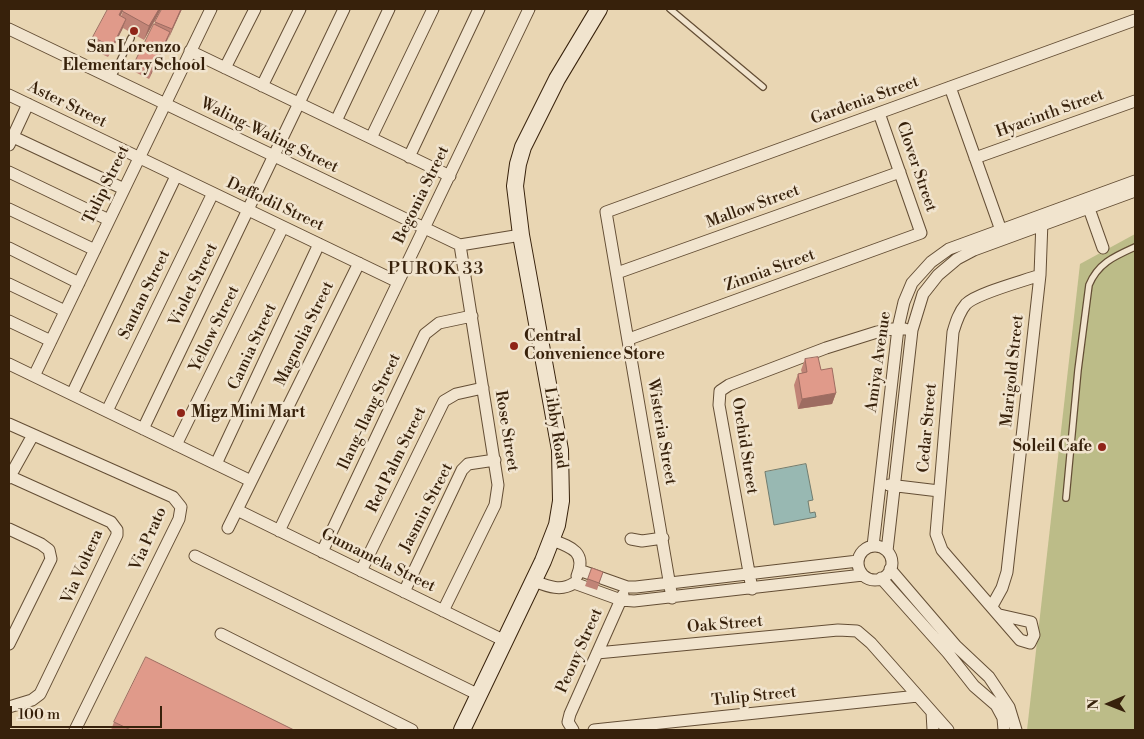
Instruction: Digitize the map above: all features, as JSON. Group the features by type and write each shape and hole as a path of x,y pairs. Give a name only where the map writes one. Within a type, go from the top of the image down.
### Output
{"main road":[{"name":"Libby Road","path":"462,730 534,582 552,540 561,501 560,450 521,235 515,186 523,147 557,79 599,9"}],"street":[{"name":"Tulip Street","path":"34,376 211,9"},
{"path":"225,68 254,9"},
{"path":"262,86 300,9"},
{"name":"Violet Street","path":"143,429 344,9"},
{"path":"336,121 389,9"},
{"path":"371,138 434,9"},
{"path":"409,157 479,9"},
{"name":"Begonia Street","path":"279,530 529,9"},
{"name":"Gardenia Street","path":"606,212 1135,20"},
{"name":"Waling-Waling Street","path":"9,29 460,245"},
{"path":"190,51 450,176"},
{"path":"950,87 1002,234"},
{"name":"Aster Street","path":"9,95 138,158"},
{"name":"Hyacinth Street","path":"975,158 1135,101"},
{"path":"28,104 10,139 124,189"},
{"name":"Clover Street","path":"880,113 921,233"},
{"name":"Daffodil Street","path":"138,158 398,282"},
{"path":"9,172 109,220"},
{"name":"Mallow Street","path":"617,273 900,172"},
{"path":"72,394 176,176"},
{"name":"Amiya Avenue","path":"1087,204 1135,181"},
{"name":"Amiya Avenue","path":"873,546 898,328 904,302 912,283 931,262 959,244 1002,234 1087,204 1135,191"},
{"name":"Santan Street","path":"107,411 213,193"},
{"path":"1087,204 1103,248"},
{"path":"9,209 95,250"},
{"name":"Wisteria Street","path":"606,212 672,598"},
{"name":"Marigold Street","path":"992,606 1002,588 1007,572 1040,275 1042,220"},
{"name":"Yellow Street","path":"176,445 283,227"},
{"name":"Zinnia Street","path":"629,339 921,233"},
{"name":"Amiya Avenue","path":"887,551 912,330 923,294 938,275 957,259 1002,234"},
{"path":"460,245 521,235"},
{"name":"Camia Street","path":"216,464 320,244"},
{"name":"Rose Street","path":"443,611 495,505 498,485 460,245"},
{"path":"9,248 79,282"},
{"name":"Magnolia Street","path":"228,528 359,263"},
{"name":"Cedar Street","path":"1000,615 948,558 938,541 936,524 953,332 958,316 967,303 977,297 1040,275"},
{"path":"9,284 65,311"},
{"name":"Ilang-Ilang Street","path":"322,552 424,334 440,323 472,316"},
{"path":"9,321 51,341"},
{"name":"Orchid Street","path":"752,589 716,389 826,348 884,330 898,328 912,330"},
{"path":"9,364 251,481"},
{"name":"Red Palm Street","path":"361,571 444,401 456,394 483,388"},
{"name":"Via Prato","path":"9,424 173,497 181,507 179,519 75,730"},
{"path":"9,477 33,436"},
{"name":"Jasmin Street","path":"404,592 462,470 472,463 495,460"},
{"name":"Via Voltera","path":"9,477 110,522 117,530 117,535 40,694 32,700 9,707"},
{"path":"880,485 939,491"},
{"name":"Gumamela Street","path":"237,510 505,641"},
{"path":"9,529 41,544 49,550 51,559 9,644"},
{"path":"631,539 642,541 663,538"},
{"path":"534,582 554,588 566,588 574,584 579,570 580,559 574,550 552,540"},
{"path":"574,584 621,600 634,601 863,575 872,579 881,578 890,569 892,562 887,551 873,546 862,552 858,561 863,575"},
{"path":"195,556 479,695"},
{"path":"579,570 627,587 670,584 858,561"},
{"path":"890,569 957,655 974,686 1008,716"},
{"path":"881,578 957,655 989,677 1016,730"},
{"name":"Peony Street","path":"572,730 568,722 570,714 627,587"},
{"name":"Oak Street","path":"597,653 838,630 857,631 871,643 918,696"},
{"path":"221,634 412,730"},
{"name":"Tulip Street","path":"594,730 918,696"},
{"path":"918,696 948,730"},
{"path":"932,712 933,730"},
{"path":"1004,730 1008,716"}],"lane":[{"path":"670,9 763,87"},
{"path":"112,78 131,38"},
{"path":"1066,498 1087,298 1094,274 1101,264 1135,247"}],"green space":[{"path":"1135,234 1135,730 1027,730 1080,264"}],"water":[{"path":"806,464 813,500 808,501 810,513 815,512 816,517 774,525 765,472"}],"building":[{"path":"108,9 122,9 119,15 126,19 112,47 93,37"},
{"path":"124,9 159,9 149,26 122,11"},
{"path":"162,9 181,9 172,29 155,22"},
{"path":"154,24 170,32 153,68 136,60"},
{"path":"818,357 821,370 832,368 836,393 802,399 798,374 807,372 805,359"},
{"path":"592,568 603,572 599,583 588,579"},
{"path":"146,657 294,730 131,730 114,722"}],"place":[{"name":"San Lorenzo Elementary School","path":"134,31"},
{"name":"Central Convenience Store","path":"514,346"},
{"name":"Migz Mini Mart","path":"181,413"},
{"name":"Soleil Cafe","path":"1102,447"}],"district":[{"name":"PUROK 33","path":"436,270"}]}
